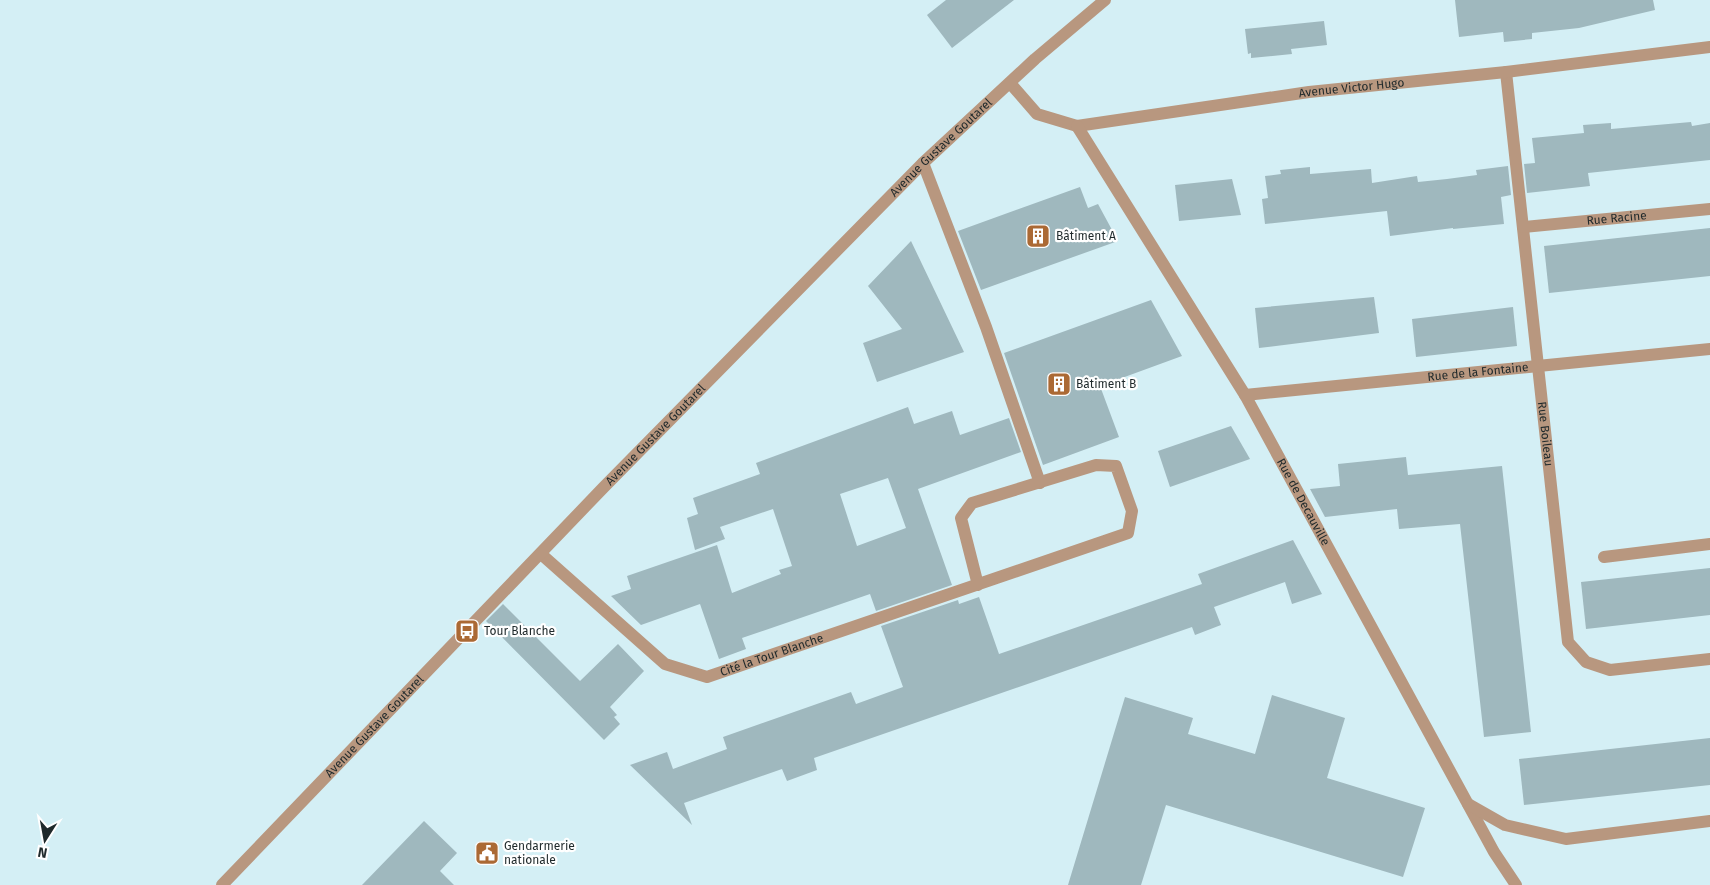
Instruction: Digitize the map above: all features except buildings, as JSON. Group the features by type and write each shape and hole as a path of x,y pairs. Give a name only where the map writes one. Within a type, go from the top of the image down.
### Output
{"street":[{"name":"Avenue Gustave Goutarel","path":"222,885 603,488 923,163 1035,58 1105,0"},
{"name":"Avenue Victor Hugo","path":"1010,83 1037,114 1077,126 1309,92 1506,72 1710,47"},
{"name":"Rue Boileau","path":"1506,72 1568,642 1586,662 1610,670 1710,659"},
{"name":"Rue de Decauville","path":"1077,126 1245,395 1494,852 1516,885"},
{"path":"923,163 986,327 1040,483"},
{"name":"Rue Racine","path":"1523,227 1710,209"},
{"name":"Rue de la Fontaine","path":"1245,395 1710,349"},
{"name":"Cité la Tour Blanche","path":"541,554 666,664 708,677 978,585 1128,533 1132,511 1116,466 1096,465 972,503 961,518 978,585"},
{"path":"1604,557 1710,544"},
{"path":"1468,804 1505,825 1566,839 1710,821"}],"place":[{"name":"Bâtiment A","path":"1038,236"},
{"name":"Bâtiment B","path":"1059,384"},
{"name":"Tour Blanche","path":"467,631"},
{"name":"Gendarmerie nationale","path":"487,853"}]}
